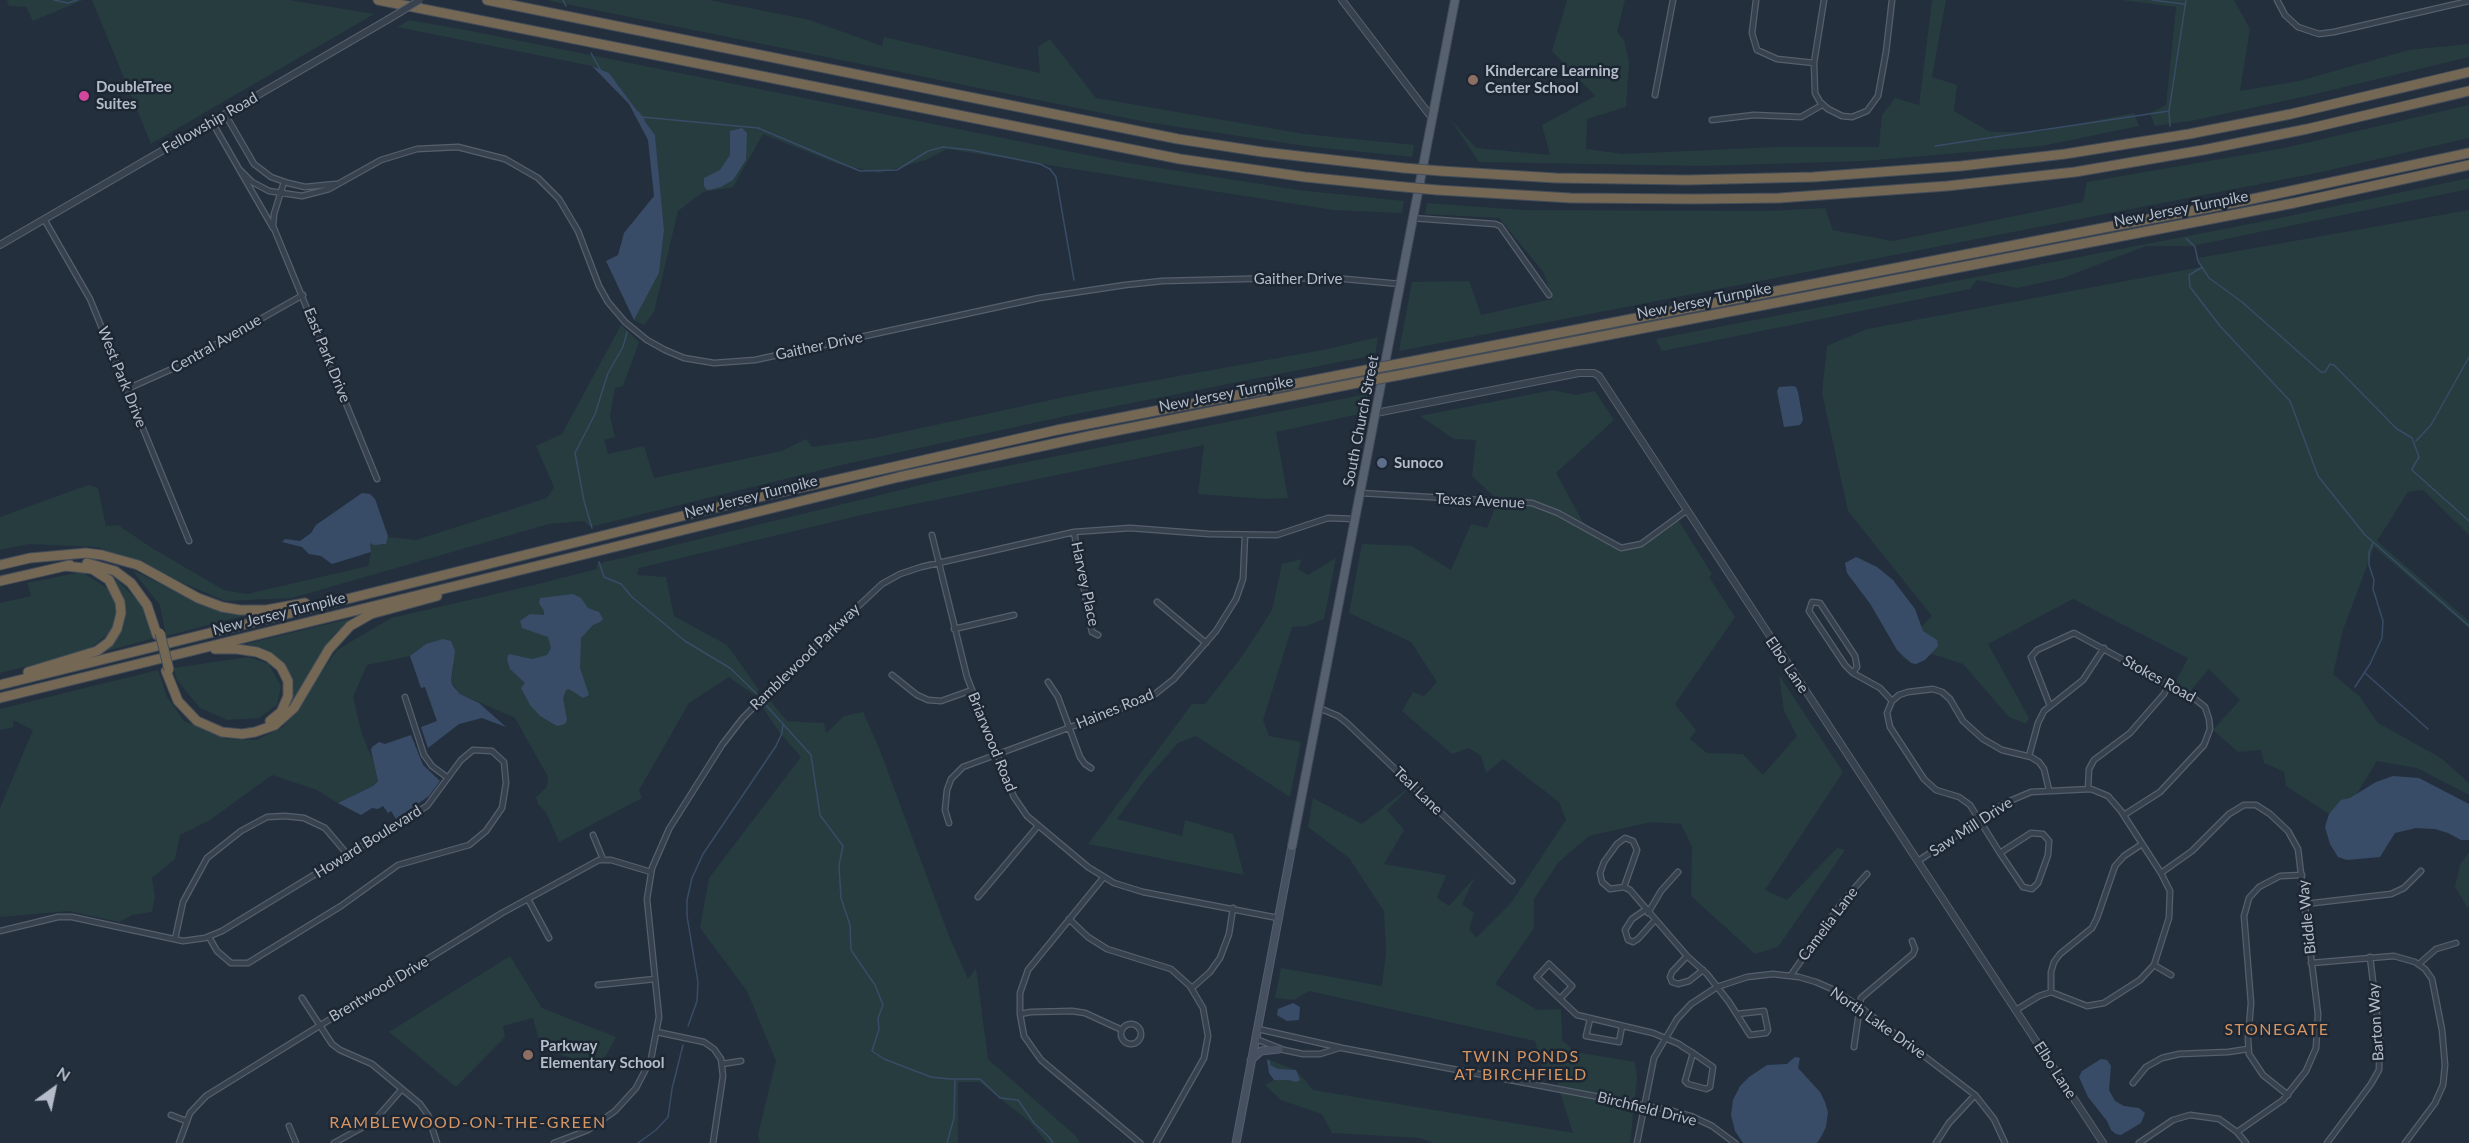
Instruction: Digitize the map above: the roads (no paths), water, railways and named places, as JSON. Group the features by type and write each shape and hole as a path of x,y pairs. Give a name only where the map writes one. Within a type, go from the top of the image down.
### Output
{"highway":[{"path":"378,0 1180,159 1305,177 1394,186 1571,198 1779,198 1947,186 2075,172 2307,129 2469,91"},
{"path":"487,0 1178,139 1278,154 1404,168 1546,177 1686,180 1813,177 1982,164 2065,154 2189,134 2312,109 2469,72"},
{"name":"New Jersey Turnpike","path":"0,683 744,500 994,443 2243,201 2469,153"},
{"name":"New Jersey Turnpike","path":"0,698 899,477 1089,436 2263,209 2469,165"},
{"path":"0,565 30,558 61,555 86,554 120,559 147,570 206,602 249,611 282,608 446,568 495,562"},
{"path":"61,555 101,560 130,575 149,598 178,701 197,721 222,732 236,734 255,732 275,725 290,713 333,643 343,631 356,622 371,614 540,567"},
{"path":"0,581 81,563 95,564 115,571 126,578 143,598 159,634"},
{"path":"0,683 92,654 106,645 115,633 121,608 112,584 92,569 66,566"},
{"path":"125,667 137,668 215,649 251,651 269,657 281,667 288,681 288,696 281,712 266,723 246,729 226,728 204,720 188,707 168,671"}],"main road":[{"name":"South Church Street","path":"1292,846 1455,0"},
{"path":"1236,1143 1292,846"},
{"path":"1251,1060 1261,1051 1279,1049"}],"street":[{"name":"Fellowship Road","path":"0,245 420,0"},
{"path":"1342,0 1432,118"},
{"path":"1655,95 1673,0"},
{"path":"1756,0 1752,33 1757,50 1777,59 1814,63"},
{"path":"1824,0 1814,63 1815,93 1822,105 1837,114 1852,117 1867,111 1875,102 1882,78 1892,0"},
{"path":"2277,0 2282,11 2298,27 2319,34 2469,1"},
{"path":"1712,120 1754,115 1801,117 1822,105"},
{"name":"Gaither Drive","path":"225,114 254,164 271,177 284,182 314,187 341,183"},
{"name":"East Park Drive","path":"212,122 276,233 377,479"},
{"name":"Gaither Drive","path":"240,170 260,187 280,194 309,195 322,192 390,157 417,149 438,147 478,150 514,163 542,182 559,199 578,231 602,291 625,322 665,351 712,363 756,360 1039,298 1125,285 1189,280 1331,278 1400,284"},
{"name":"East Park Drive","path":"276,233 273,219 284,182"},
{"path":"1412,218 1500,226 1549,295"},
{"name":"West Park Drive","path":"44,219 90,299 189,541"},
{"name":"Central Avenue","path":"127,389 170,370 303,296"},
{"name":"Elbo Lane","path":"1376,413 1578,373 1593,373 1602,380 2103,1143"},
{"name":"Texas Avenue","path":"1360,493 1532,503 1558,513 1622,548 1641,544 1686,511"},
{"name":"Ramblewood Parkway","path":"554,1143 598,1124 630,1096 646,1069 657,1032 658,1006 647,910 651,872 659,848 674,819 722,745 750,711 882,584 910,570 939,562 1074,532 1130,528 1277,535 1328,518 1355,519"},
{"name":"Harvey Place","path":"1074,532 1092,632 1098,635"},
{"name":"Briarwood Road","path":"932,535 954,628 972,690 1017,804 1038,826 1103,878 1136,890 1278,918"},
{"name":"Haines Road","path":"949,823 945,800 951,779 963,767 1155,694 1174,679 1206,643 1229,612 1242,585 1245,535"},
{"path":"1157,602 1206,643"},
{"path":"1854,673 1857,668 1855,656 1820,603 1812,602 1809,611 1845,664 1854,673 1880,688 1892,701"},
{"path":"954,628 1014,615"},
{"name":"Stokes Road","path":"2050,706 2031,661 2031,655 2066,635 2074,633 2202,704 2209,719 2209,735 2200,749 2160,792 2124,815"},
{"path":"2029,756 2039,719 2050,706 2083,680 2104,648"},
{"path":"892,675 928,700 941,701 972,690"},
{"path":"1048,682 1058,697 1082,760 1091,768"},
{"path":"2088,789 2089,769 2094,760 2130,733 2164,694 2168,686"},
{"path":"2000,853 2031,833 2043,834 2049,841 2044,870 2038,883 2032,889 2027,889 2020,884 2000,853 1979,820 1972,808 1963,800 1936,790 1924,780 1890,728 1887,713 1892,701 1908,692 1938,690 1950,699 1962,721 1983,739 2006,752 2029,756 2038,762 2044,769 2049,790"},
{"path":"405,697 424,754 432,766 448,778"},
{"name":"Teal Lane","path":"1319,708 1347,723 1512,881"},
{"name":"Howard Boulevard","path":"0,931 58,917 72,917 175,939 194,941 209,937 427,806 461,760 472,750 492,751 504,762 506,783 502,808 486,831 469,845 398,865 374,881 369,888 248,963 231,963 217,951 209,937"},
{"name":"Saw Mill Drive","path":"1918,861 2018,796 2049,790 2088,789 2108,796 2124,815 2161,873"},
{"name":"Biddle Way","path":"2161,873 2192,851 2234,810 2250,804 2270,814 2292,836 2300,856 2318,1014 2318,1037 2310,1065 2288,1095 2270,1111 2237,1132"},
{"path":"175,939 183,902 207,858 241,831 267,817 304,818 325,828 348,855"},
{"path":"978,897 1038,826"},
{"path":"593,835 603,859 618,861 651,872"},
{"path":"1624,887 1637,850 1633,841 1625,838 1617,844 1604,862 1600,873 1602,882 1610,889 1624,887 1630,890 1687,956 1703,970 1750,1035 1766,1034 1768,1030 1764,1011 1737,1014"},
{"path":"2051,992 2051,972 2054,962 2060,954 2092,928 2115,866 2124,856 2142,844"},
{"name":"Brentwood Drive","path":"179,1143 186,1121 195,1106 206,1096 528,899 603,859"},
{"path":"2305,904 2391,894 2404,888 2421,871"},
{"path":"1655,920 1638,939 1633,942 1628,940 1625,930 1632,920 1646,911 1678,872"},
{"path":"2016,1010 2039,996 2051,992 2087,1005 2104,1004 2140,980 2154,965 2166,930 2171,905 2170,891 2161,873"},
{"name":"Camelia Lane","path":"1791,975 1848,896 1867,874"},
{"path":"2288,1095 2250,1059 2248,1048 2251,1003 2243,921 2245,907 2255,891 2267,882 2284,875 2302,875"},
{"path":"1103,878 1028,970 1020,993 1020,1014 1024,1036 1041,1060 1140,1143"},
{"path":"528,899 549,938"},
{"path":"1191,988 1210,972 1220,958 1229,934 1233,909"},
{"path":"1069,919 1107,949 1165,966 1181,977 1200,1002 1207,1022 1206,1051 1194,1079 1156,1143"},
{"path":"1854,1047 1863,996 1913,954 1915,950 1912,941"},
{"path":"2419,964 2436,949 2456,943"},
{"path":"1687,956 1672,972 1670,977 1672,982 1678,984 1689,981 1703,970"},
{"path":"2311,963 2394,956 2410,959 2429,974 2436,991 2443,1041 2445,1078 2442,1091 2435,1103 2405,1143"},
{"name":"Barton Way","path":"2327,1143 2372,1084 2379,1070 2380,1039 2370,957"},
{"path":"1560,999 1572,986 1549,964 1537,977 1576,1016 1664,1037 1693,1053 1713,1067 1710,1087 1706,1089 1685,1081 1693,1053"},
{"path":"2154,965 2171,975"},
{"name":"North Lake Drive","path":"1637,1143 1654,1058 1664,1037 1691,1004 1717,987 1755,975 1791,975 1832,990 1860,1007 1975,1095 1994,1119 2005,1143"},
{"path":"598,985 655,979"},
{"path":"302,998 335,1047 372,1064 424,1109 437,1143"},
{"path":"1020,1014 1072,1011 1085,1013 1122,1030"},
{"path":"1590,1019 1586,1036 1619,1042 1622,1026"},
{"path":"1127,1025 1134,1025 1139,1028 1140,1038 1136,1043 1127,1043 1122,1036 1122,1030 1127,1025"},
{"name":"Birchfield Drive","path":"1258,1029 1342,1048 1692,1116 1717,1129 1735,1143"},
{"path":"657,1032 704,1042 714,1049 722,1064 713,1143"},
{"name":"Birchfield Drive","path":"1256,1039 1279,1049 1303,1054 1320,1054 1342,1048"},
{"path":"2133,1083 2146,1067 2162,1058 2179,1054 2228,1052 2248,1048"},
{"path":"722,1064 741,1061"},
{"path":"334,1143 374,1121 402,1089"},
{"path":"1936,1143 1949,1123 1975,1095"},
{"path":"171,1115 186,1121"},
{"path":"2139,1143 2173,1120 2190,1115 2219,1119 2237,1132 2246,1143"},
{"path":"289,1126 296,1143"}],"water":[{"path":"592,66 609,73 655,135 664,230 659,273 634,320 606,261 618,255 624,233 654,196 648,140 629,104"},
{"path":"742,128 747,133 746,160 733,180 721,187 706,189 704,178 720,170 730,155 730,131"},
{"path":"1793,386 1798,392 1803,420 1800,425 1784,427 1777,391 1779,387"},
{"path":"362,493 370,494 375,499 388,536 386,544 370,543 371,552 332,564 321,556 309,554 302,547 282,542 285,539 300,541 311,533 316,525"},
{"path":"1856,557 1877,567 1893,580 1915,609 1923,631 1937,640 1938,646 1925,660 1916,664 1911,663 1897,650 1871,605 1847,573 1845,563"},
{"path":"573,594 581,598 588,608 599,612 603,619 593,625 581,638 580,668 589,695 583,698 569,689 566,690 563,698 567,720 565,724 557,726 540,716 530,705 521,688 525,683 510,669 507,659 509,654 532,659 547,655 551,648 548,637 522,628 520,621 530,614 544,615 539,603 540,598"},
{"path":"443,639 451,641 455,651 451,681 453,686 460,694 479,703 506,727 482,718 459,724 428,748 421,727 437,721 425,687 421,688 410,656 426,644"},
{"path":"411,735 423,765 440,781 429,796 396,819 391,811 388,813 383,806 378,809 372,808 361,815 338,803 373,786 378,781 372,747 379,742 385,744"},
{"path":"2393,776 2419,778 2469,804 2469,840 2461,840 2435,829 2416,828 2395,833 2380,857 2347,860 2338,857 2330,844 2325,827 2329,814 2341,800 2350,798 2376,782"},
{"path":"1293,1003 1300,1007 1299,1020 1287,1021 1277,1015 1278,1009"},
{"path":"1795,1057 1800,1058 1798,1068 1820,1092 1825,1102 1828,1112 1826,1127 1821,1137 1817,1143 1743,1143 1735,1131 1731,1115 1733,1100 1740,1086 1767,1065 1787,1064"},
{"path":"1267,1059 1270,1065 1278,1069 1296,1070 1300,1080 1296,1082 1274,1080 1269,1073"},
{"path":"2101,1059 2107,1060 2111,1066 2109,1090 2115,1101 2124,1106 2139,1108 2145,1113 2141,1123 2121,1135 2111,1130 2107,1121 2088,1097 2079,1077 2082,1071"}],"waterway":[{"path":"54,0 68,3 77,0"},
{"path":"563,0 566,6"},
{"path":"2152,0 2184,4"},
{"path":"2170,126 2169,111 2186,0"},
{"path":"591,53 601,71"},
{"path":"1935,146 2169,111"},
{"path":"638,112 644,120"},
{"path":"642,117 758,128 860,171 897,170 928,151 943,147 971,150 1040,164 1050,169 1056,177 1074,280"},
{"path":"2186,238 2195,247 2198,261 2209,278 2242,302 2321,372 2325,372 2330,364 2334,365 2397,429 2412,438 2419,457 2413,471 2469,521"},
{"path":"2201,268 2189,275 2190,287 2220,326 2290,401 2318,476 2365,535 2469,626"},
{"path":"592,528 584,501 575,453 595,414 608,373 623,347 627,332"},
{"path":"2416,441 2431,425 2469,357"},
{"path":"2355,687 2370,664 2382,638 2383,621 2373,589 2374,580 2369,565 2369,552 2373,543"},
{"path":"599,562 604,577 621,584 632,597 685,641 730,668 757,694"},
{"path":"2365,673 2428,729"},
{"path":"764,703 811,755 820,815 843,846 839,865 841,898 850,925 851,950 875,985 883,1005 878,1018 879,1029 872,1051 884,1059 931,1077 980,1079 1000,1098 1018,1100 1034,1123 1053,1143"},
{"path":"688,1026 697,1001 698,982 687,916 687,900 692,878 703,854 776,746 783,724"},
{"path":"638,1143 656,1130 668,1117 683,1045"},
{"path":"947,1143 954,1118 955,1080"}],"place":[{"name":"Kindercare Learning Center School","path":"1473,80"},
{"name":"DoubleTree Suites","path":"84,96"},
{"name":"Sunoco","path":"1382,463"},
{"name":"Parkway Elementary School","path":"528,1055"}],"district":[{"name":"STONEGATE","path":"2277,1030"},
{"name":"TWIN PONDS AT BIRCHFIELD","path":"1521,1066"},
{"name":"RAMBLEWOOD-ON-THE-GREEN","path":"468,1123"}]}
